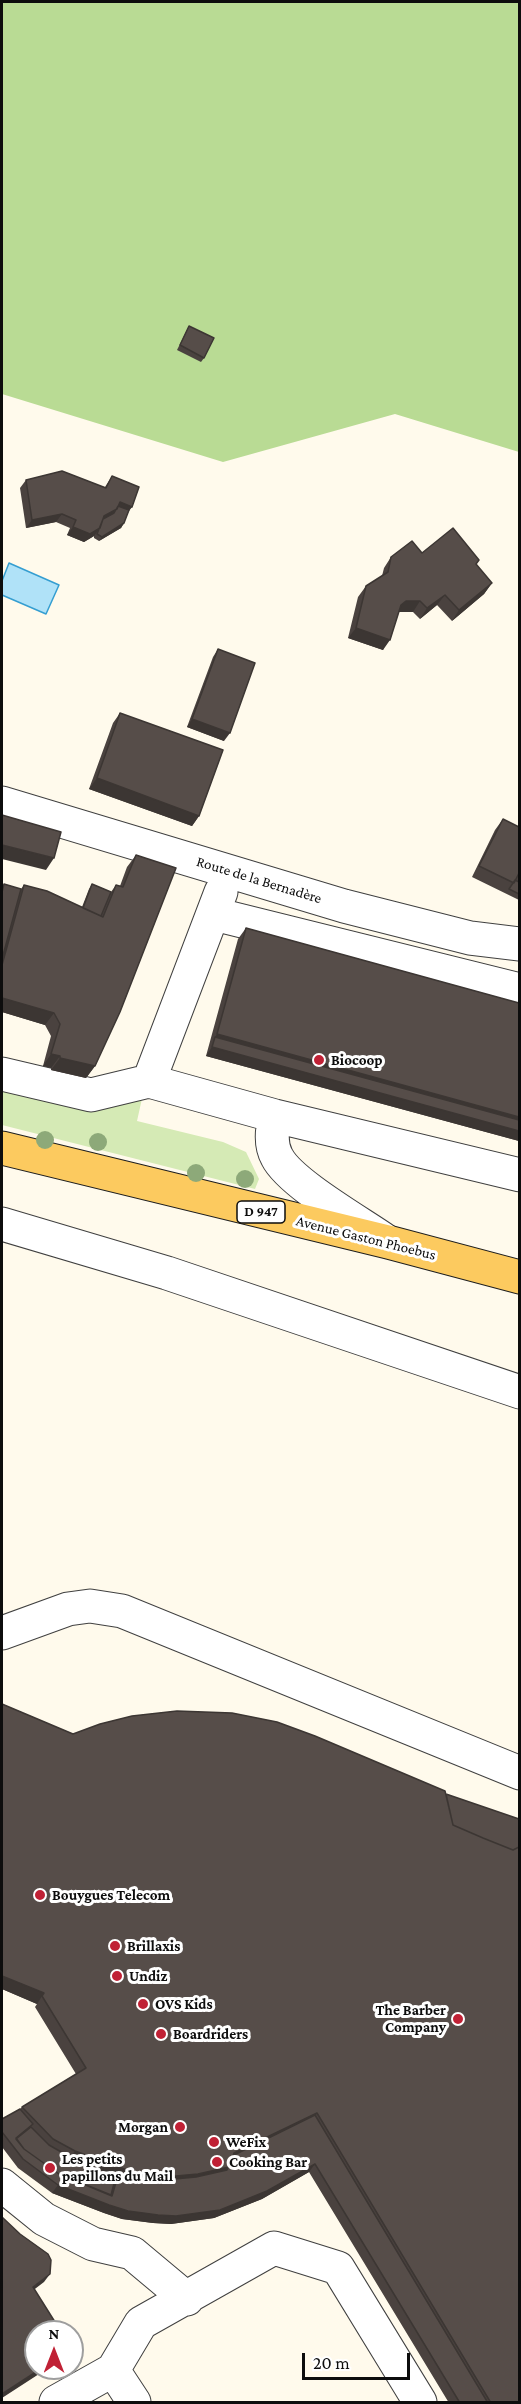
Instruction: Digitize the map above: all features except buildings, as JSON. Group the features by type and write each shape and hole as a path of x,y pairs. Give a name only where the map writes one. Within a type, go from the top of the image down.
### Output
{"main road":[{"name":"Avenue Gaston Phoebus","path":"2,1148 388,1242 519,1277"}],"street":[{"name":"Route de la Bernadère","path":"2,802 344,906 458,935 519,944"},
{"path":"149,1081 229,871"},
{"path":"214,914 519,990"},
{"path":"2,1074 91,1095 149,1081 275,1116 519,1175"},
{"path":"275,1116 271,1136 276,1155 288,1173 388,1242"},
{"path":"2,1224 168,1273 519,1392"},
{"path":"2,1633 68,1608 90,1606 122,1611 519,1773"},
{"path":"2,2185 44,2219 93,2244 132,2253 187,2299"},
{"path":"56,2403 113,2370 141,2323 274,2248 338,2268 420,2403"},
{"path":"113,2370 134,2403"}],"green space":[{"path":"2,2 519,2 519,452 395,414 223,462 2,394"},
{"path":"2,1090 143,1094 137,1121 223,1142 246,1152 259,1179 255,1189 2,1125"}],"water":[{"path":"9,563 59,585 46,614 2,595 2,581"}],"place":[{"name":"Biocoop","path":"319,1060"},
{"name":"Bouygues Telecom","path":"40,1895"},
{"name":"Brillaxis","path":"115,1946"},
{"name":"Undiz","path":"117,1976"},
{"name":"OVS Kids","path":"143,2004"},
{"name":"The Barber Company","path":"458,2019"},
{"name":"Boardriders","path":"161,2034"},
{"name":"Morgan","path":"180,2127"},
{"name":"WeFix","path":"214,2142"},
{"name":"Cooking Bar","path":"217,2162"},
{"name":"Les petits papillons du Mail","path":"50,2168"}]}
